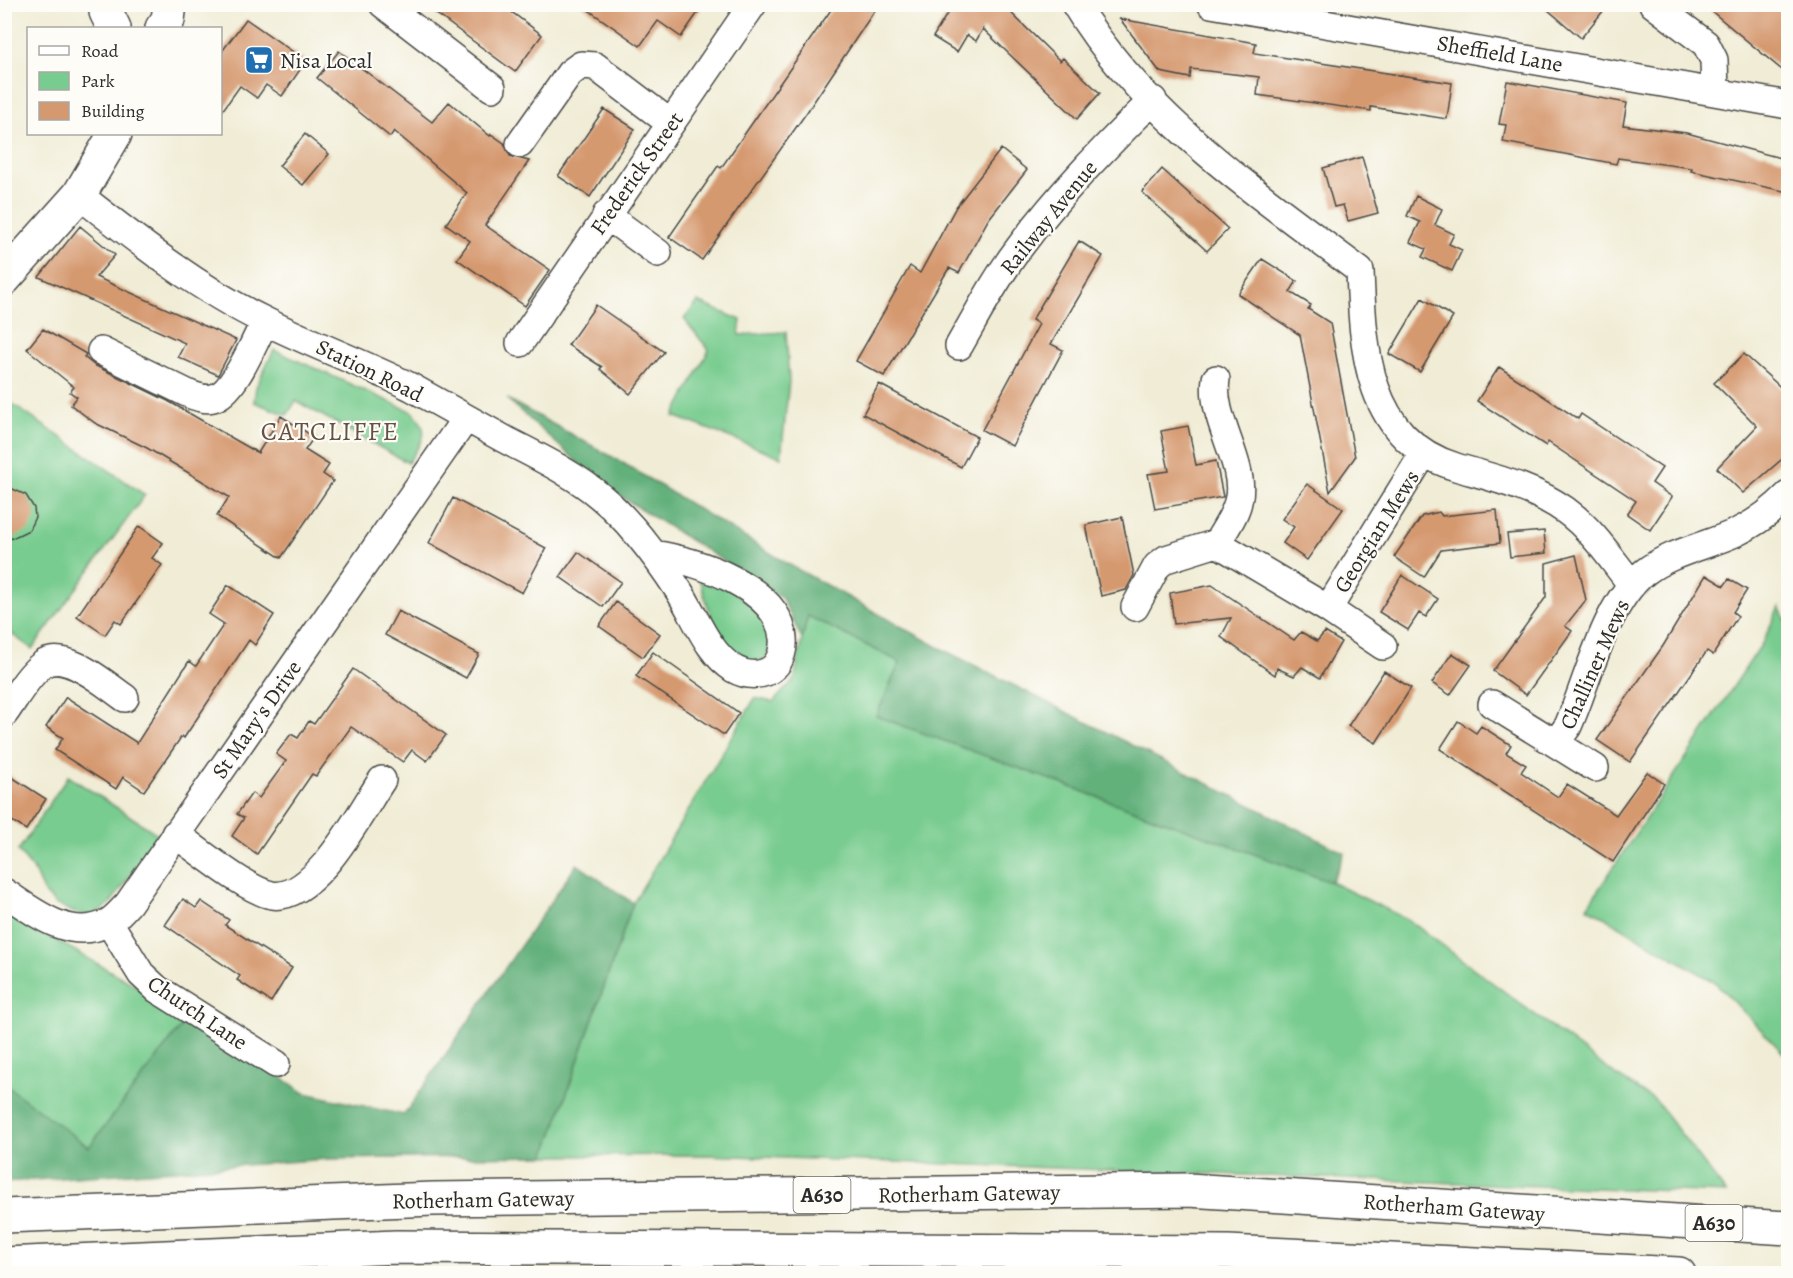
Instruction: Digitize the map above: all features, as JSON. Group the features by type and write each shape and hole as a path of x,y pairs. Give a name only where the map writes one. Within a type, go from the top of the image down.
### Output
{"main road":[{"path":"106,4 109,22 113,27"},
{"path":"163,27 168,20 170,4"},
{"path":"4,279 79,195 114,135"},
{"name":"Rotherham Gateway","path":"4,1216 433,1199 1188,1190 1788,1228"},
{"name":"Rotherham Gateway","path":"4,1264 432,1247 1228,1252 1679,1274"}],"street":[{"path":"383,4 492,88"},
{"name":"Frederick Street","path":"520,343 753,4"},
{"path":"1075,4 1089,28 1152,100 1221,165 1360,271 1365,358 1376,391 1389,419 1404,436 1424,453 1453,466 1521,488 1564,509 1590,531 1632,585"},
{"name":"Sheffield Lane","path":"1211,4 1788,105"},
{"path":"1653,4 1706,44 1714,60 1715,91"},
{"path":"520,144 570,73 581,65 595,66 670,123"},
{"name":"Railway Avenue","path":"958,346 1011,259 1046,213 1090,162 1152,100"},
{"name":"Station Road","path":"79,195 193,281 265,321 411,387 542,459 600,496 640,536 717,653 734,669 747,674 762,675 773,668 781,657 783,631 778,616 765,602 744,586 705,567 677,557 653,554"},
{"path":"606,215 658,253"},
{"path":"101,351 189,394 202,399 214,398 233,383 265,321"},
{"path":"1136,607 1157,566 1166,559 1217,543 1240,496 1237,473 1214,393 1216,379"},
{"name":"St Mary's Drive","path":"109,922 128,904 466,418"},
{"name":"Georgian Mews","path":"1328,609 1424,453"},
{"name":"Challiner Mews","path":"1556,743 1568,726 1616,606 1632,585 1646,571 1668,559 1737,532 1771,512 1788,495"},
{"name":"Georgian Mews","path":"1217,543 1328,609 1383,646"},
{"path":"4,714 41,665 53,660 70,663 86,670 125,698"},
{"path":"1492,704 1595,768"},
{"path":"175,834 252,886 272,895 290,893 309,883 326,864 382,780"},
{"path":"4,892 47,920 71,928 90,930 109,922"},
{"name":"Church Lane","path":"109,922 141,974 157,989 276,1064"}],"green space":[{"path":"698,302 741,320 739,335 786,332 789,381 781,457 674,416 709,350 684,319"},
{"path":"274,350 413,412 424,432 421,443 408,463 296,401 287,415 254,402 256,387"},
{"path":"5,399 145,495 32,649 5,629"},
{"path":"507,399 618,460 788,564 940,648 1345,853 1331,882 876,716 900,662 808,616 802,639 781,597 604,486"},
{"path":"698,575 727,585 772,624 775,646 765,659 753,664 740,657 722,638 710,614"},
{"path":"1779,607 1788,624 1788,1058 1716,983 1587,907 1763,642"},
{"path":"807,615 900,662 877,716 1331,882 1410,921 1617,1076 1656,1101 1726,1193 705,1155 545,1156 633,903 755,698 773,702 794,680"},
{"path":"68,776 159,835 110,904 94,915 75,913 55,904 43,891 33,869 18,851"},
{"path":"577,864 633,903 545,1156 328,1159 5,1182 5,1085 89,1147 189,1016 305,1093 404,1115"},
{"path":"5,911 189,1016 89,1148 5,1085"},
{"path":"1058,1267 1159,1273 793,1274"}],"building":[{"path":"423,4 501,4 542,35 515,72"},
{"path":"580,4 704,4 681,37 658,21 640,46"},
{"path":"835,4 879,4 807,112 702,260 669,237 718,166 721,168"},
{"path":"953,4 1002,4 1060,61 1063,58 1100,93 1077,119 983,29 976,41 967,35 957,52 933,37"},
{"path":"1541,4 1609,4 1581,38"},
{"path":"1703,4 1788,4 1788,75"},
{"name":"Nisa Local","path":"246,19 306,61 282,96 266,85 257,98 240,86 222,111 222,51"},
{"path":"1120,19 1256,43 1254,53 1452,83 1447,119 1371,107 1371,111 1257,95 1259,77 1191,69 1190,78 1160,72"},
{"path":"339,51 432,122 449,102 490,136 491,134 504,143 510,156 529,161 485,225 550,270 525,306 457,259 470,241 446,224 467,193 394,131 390,137 317,78"},
{"path":"1507,81 1627,103 1623,125 1687,133 1788,160 1788,192 1691,171 1692,168 1618,158 1616,164 1503,142 1506,125 1499,124"},
{"path":"604,109 635,129 590,197 558,176"},
{"path":"305,134 329,154 303,185 279,166"},
{"path":"1001,149 1027,170 988,220 959,273 949,268 884,376 856,361 910,266 920,273 956,207"},
{"path":"1362,157 1378,213 1348,221 1343,205 1334,207 1323,168"},
{"path":"1162,169 1228,229 1207,251 1142,192"},
{"path":"1416,196 1442,209 1435,225 1454,234 1449,244 1462,250 1452,271 1422,257 1426,249 1410,242 1420,222 1407,216"},
{"path":"80,226 115,255 96,277 236,340 218,375 178,357 185,343 39,277"},
{"path":"1079,241 1103,256 1051,344 1063,350 1012,446 982,430 1039,324 1032,320"},
{"path":"1262,259 1297,281 1290,292 1311,305 1308,309 1330,323 1355,457 1330,492 1300,335 1238,294"},
{"path":"1422,298 1453,317 1420,372 1389,354"},
{"path":"596,305 664,352 630,394 600,369 602,367 568,345"},
{"path":"43,329 86,354 84,357 94,365 168,401 258,453 281,416 314,437 305,450 329,465 323,474 333,481 281,558 217,516 229,497 147,448 95,423 71,405 77,397 70,392 74,387 27,349"},
{"path":"1744,354 1788,394 1788,454 1743,493 1717,468 1757,426 1714,383"},
{"path":"1499,367 1578,419 1581,414 1662,468 1652,483 1672,497 1650,530 1627,514 1636,501 1548,442 1546,446 1477,401"},
{"path":"879,384 977,437 961,467 863,414"},
{"path":"1188,426 1196,465 1216,461 1223,497 1155,509 1148,474 1169,471 1161,431"},
{"path":"1307,484 1343,509 1307,560 1283,543 1294,527 1282,519"},
{"path":"4,485 26,495 34,508 35,517 29,530 4,542"},
{"path":"453,498 546,548 522,593 429,543"},
{"path":"1497,510 1500,543 1441,550 1424,577 1394,557 1422,516 1439,512 1442,516"},
{"path":"1122,517 1134,575 1126,590 1101,596 1086,525"},
{"path":"139,526 163,543 152,558 162,565 121,624 115,620 105,635 77,616"},
{"path":"1544,531 1546,553 1510,557 1507,534"},
{"path":"578,552 621,582 603,607 560,577"},
{"path":"1576,555 1586,600 1565,626 1572,631 1526,695 1493,671 1546,597 1546,563"},
{"path":"1402,575 1438,599 1426,617 1419,613 1408,630 1379,612"},
{"path":"1706,575 1724,586 1729,579 1747,590 1733,612 1738,616 1713,655 1707,651 1630,762 1597,740 1663,646"},
{"path":"228,585 274,615 255,645 249,640 184,738 182,736 144,791 123,777 116,789 55,750 63,738 46,727 66,697 137,743 189,661 196,666 224,624 209,614"},
{"path":"1212,585 1294,640 1301,632 1317,641 1325,632 1341,642 1320,678 1302,667 1294,676 1277,668 1275,675 1221,637 1231,618 1174,624 1170,593"},
{"path":"616,602 660,634 643,657 599,626"},
{"path":"398,611 479,654 466,678 385,635"},
{"path":"653,652 739,713 724,735 636,676"},
{"path":"1452,653 1471,665 1450,695 1432,683"},
{"path":"353,669 446,735 427,761 412,750 403,762 351,727 316,776 312,774 257,854 232,836 244,818 237,814 252,793 259,798 286,761 276,754 291,734 298,738 309,721 314,724"},
{"path":"1384,671 1411,688 1376,743 1348,726"},
{"path":"1458,721 1476,733 1481,726 1511,745 1506,753 1526,765 1521,772 1558,797 1567,784 1616,815 1647,772 1664,784 1613,862 1440,749"},
{"path":"4,772 46,799 26,830 4,816"},
{"path":"183,899 196,908 201,901 229,920 225,925 292,968 271,1002 237,980 240,976 165,925"}],"place":[{"name":"Nisa Local","path":"259,60"}],"district":[{"name":"CATCLIFFE","path":"330,431"}]}
